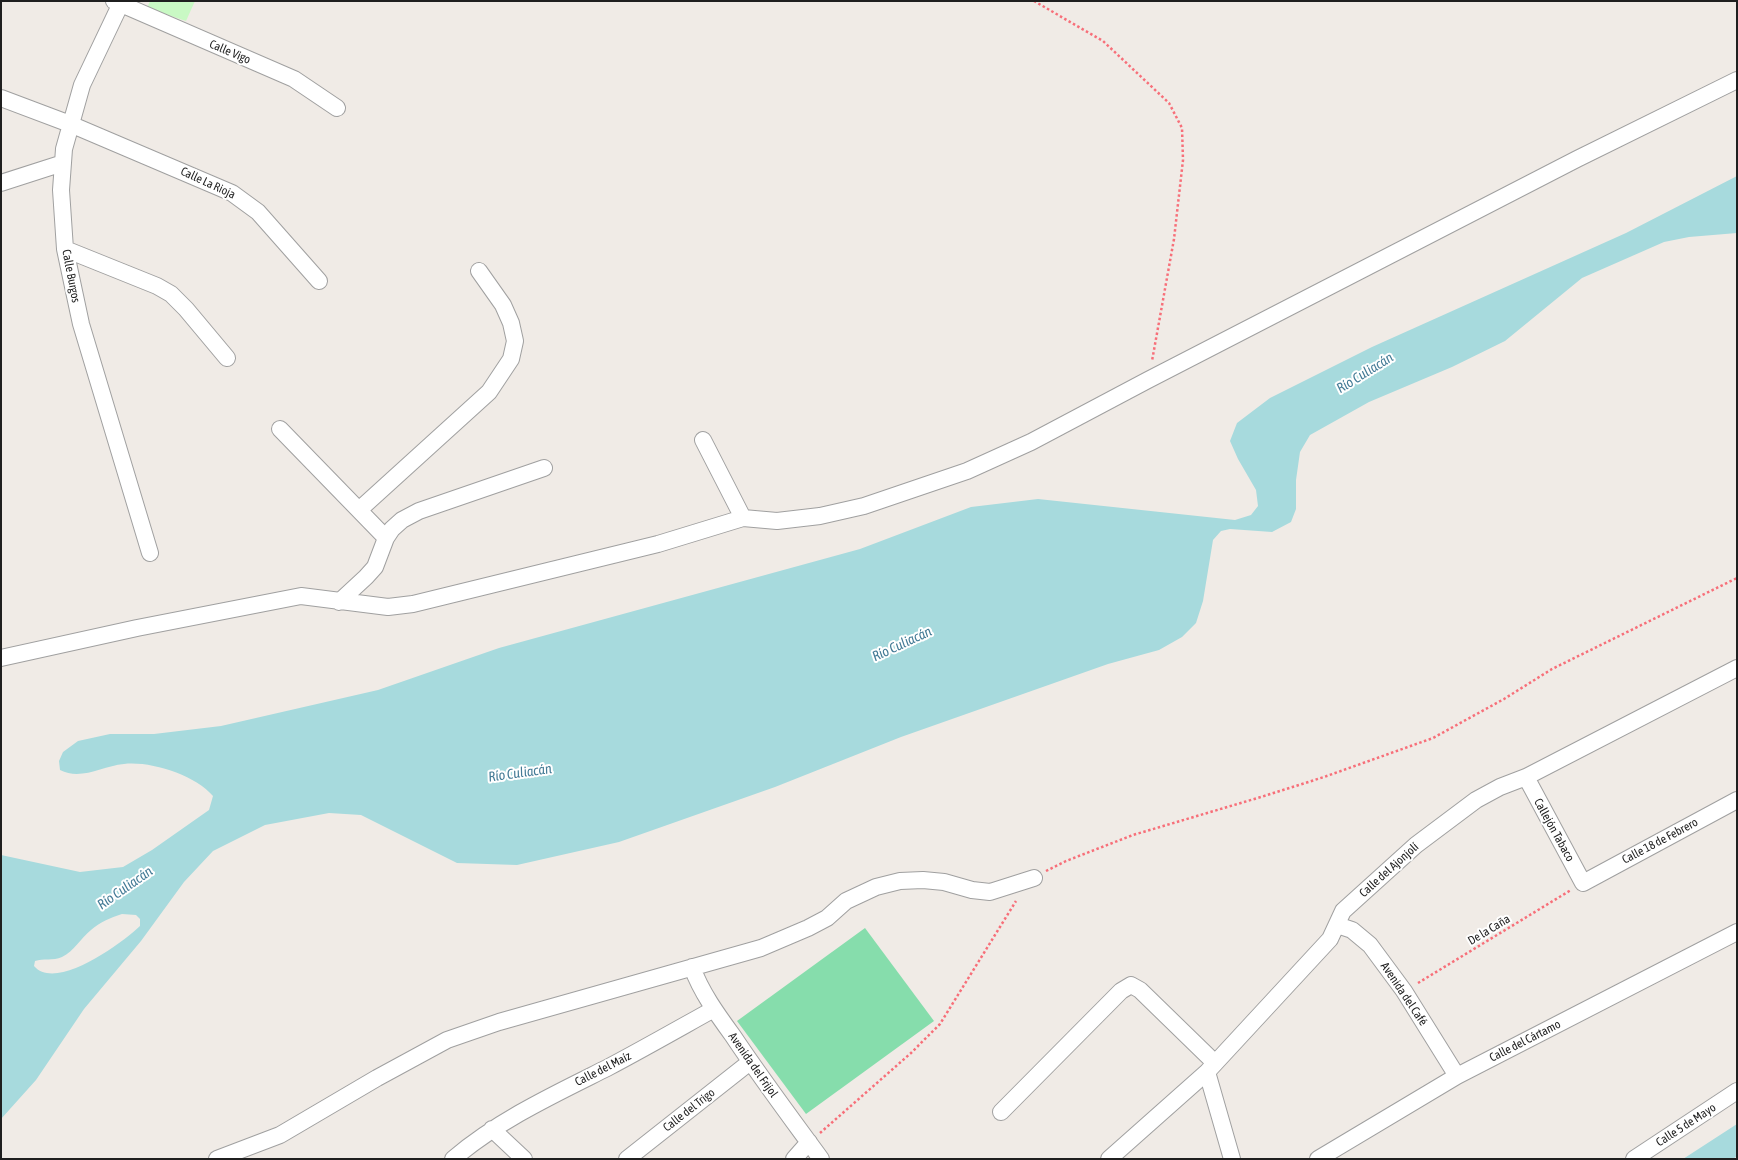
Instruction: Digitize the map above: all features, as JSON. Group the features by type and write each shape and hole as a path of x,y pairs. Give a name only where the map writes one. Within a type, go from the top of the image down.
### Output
{"street":[{"name":"Calle Vigo","path":"119,2 294,79 337,108"},
{"name":"Calle Burgos","path":"119,2 82,85 64,149 61,190 65,249 81,324 150,553"},
{"path":"1,658 136,628 300,596 388,607 414,604 658,544 743,518 777,521 820,516 864,506 967,471 1031,442 1577,159 1737,80"},
{"name":"Calle La Rioja","path":"1,98 70,124 232,193 258,212 319,281"},
{"path":"1,183 63,163"},
{"path":"65,249 157,286 171,294 227,358"},
{"path":"359,510 489,392 511,359 515,341 511,323 503,304 479,270"},
{"path":"280,429 386,538"},
{"path":"703,440 743,518"},
{"path":"338,602 375,567 386,538 402,520 419,511 544,468"},
{"name":"Calle del Ajonjolí","path":"1109,1159 1211,1067 1330,939 1343,911 1416,845 1476,800 1500,787 1526,777 1737,668"},
{"name":"Callejón Tabaco","path":"1526,777 1583,883"},
{"name":"Calle 18 de Febrero","path":"1583,883 1737,800"},
{"path":"217,1159 280,1136 422,1052 472,1030 761,948 827,918 846,901 876,887 900,881 923,880 944,882 972,890 990,892 1034,878"},
{"name":"Avenida del Café","path":"1337,925 1352,930 1370,945 1404,991 1457,1076"},
{"name":"Calle del Cártamo","path":"1318,1159 1457,1076 1737,932"},
{"name":"Avenida del Frijol","path":"692,967 697,982 714,1009 821,1159"},
{"path":"1002,1112 1122,991 1131,985 1140,990 1211,1067 1232,1159"},
{"name":"Calle del Maíz","path":"453,1159 492,1129 714,1009"},
{"name":"Calle del Trigo","path":"627,1159 750,1062"},
{"name":"Calle 5 de Mayo","path":"1634,1159 1737,1091"},
{"path":"492,1129 524,1159"},
{"path":"794,1159 809,1142"}],"path":[{"path":"1034,1 1102,41 1169,104 1182,128 1184,160 1174,239 1148,380"},
{"path":"1034,878 1066,861 1133,835 1279,792 1433,738 1504,699 1552,669 1737,578"},
{"name":"De la Caña","path":"1404,991 1583,883"},
{"path":"809,1142 912,1053 940,1024 1017,899"}],"green space":[{"path":"150,1 195,1 186,21 147,8"},
{"path":"865,928 934,1021 806,1114 737,1021"}],"water":[{"name":"Río Culiacán","path":"1737,176 1737,233 1689,237 1664,242 1582,278 1505,341 1452,367 1369,402 1310,435 1300,452 1296,480 1296,509 1291,522 1272,532 1230,529 1221,531 1213,540 1203,601 1196,623 1182,637 1159,650 1108,664 901,737 775,787 619,842 517,865 457,863 361,815 329,813 265,825 213,851 184,882 141,941 84,1009 36,1080 1,1119 1,855 80,872 123,867 152,850 209,810 213,796 205,788 184,776 159,767 124,764 76,774 60,770 59,761 63,752 78,741 110,734 154,734 221,726 378,690 499,648 860,549 971,507 1038,499 1235,520 1251,515 1258,506 1256,490 1230,441 1237,423 1270,398 1372,347 1626,233","holes":["122,914 136,915 140,919 140,926 119,943 88,962 57,973 44,972 34,966 35,961 62,957 74,948 91,930 105,920"]},
{"path":"1737,1124 1737,1156 1733,1159 1683,1159"}]}
